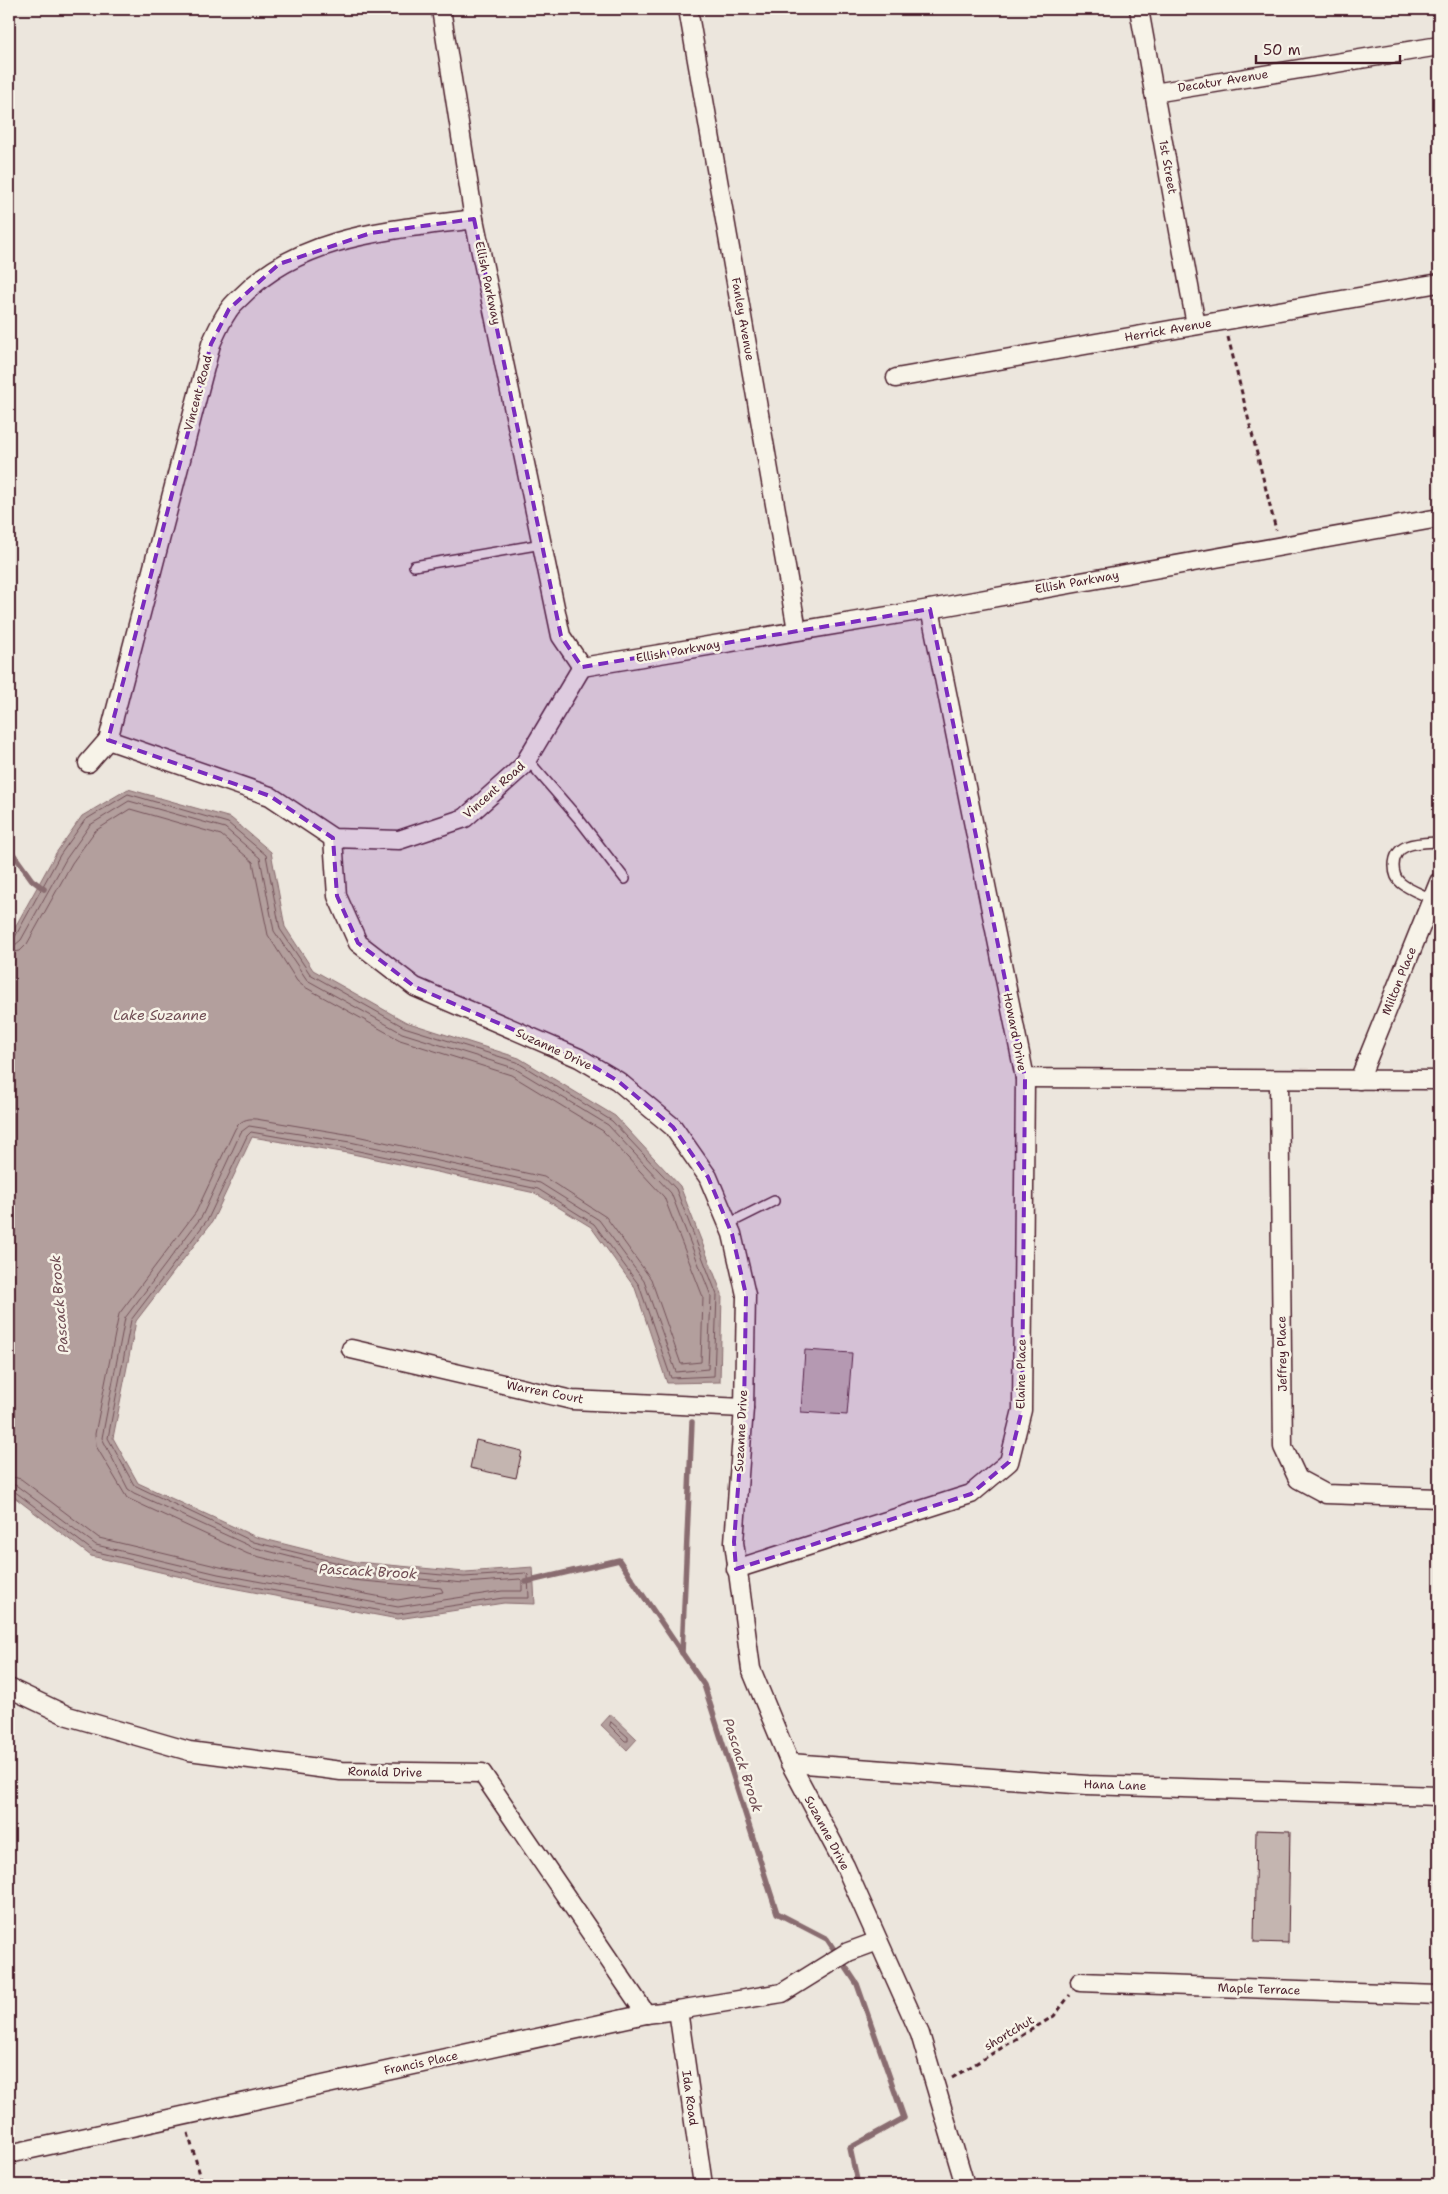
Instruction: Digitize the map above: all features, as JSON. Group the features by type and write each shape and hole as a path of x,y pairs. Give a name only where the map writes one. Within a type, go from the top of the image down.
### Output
{"street":[{"name":"Ellish Parkway","path":"441,9 474,219 561,636 582,667 930,609 1280,545 1438,523"},
{"name":"Fanley Avenue","path":"688,9 797,630"},
{"name":"1st Street","path":"1139,9 1196,325"},
{"name":"Decatur Avenue","path":"1154,93 1439,46"},
{"name":"Vincent Road","path":"88,763 108,740 211,344 229,309 252,286 280,264 321,248 371,233 474,219"},
{"name":"Herrick Avenue","path":"896,378 1439,283"},
{"name":"Howard Drive","path":"930,609 1025,1078 1279,1081 1439,1080"},
{"name":"Vincent Road","path":"333,838 399,840 465,818 523,766 582,667"},
{"path":"108,740 270,796 333,838"},
{"name":"Suzanne Drive","path":"333,838 337,896 358,944 415,987 578,1058 618,1081 673,1127 708,1177 732,1234 746,1295 744,1408 734,1542 736,1570 751,1669 790,1763 845,1866 920,2034 965,2185"},
{"name":"Milton Place","path":"1359,1080 1439,882"},
{"name":"Elaine Place","path":"736,1570 971,1494 1009,1462 1022,1410 1025,1078"},
{"name":"Jeffrey Place","path":"1279,1081 1283,1447 1298,1479 1326,1494 1439,1498"},
{"name":"Warren Court","path":"351,1349 572,1400 744,1408"},
{"name":"Ronald Drive","path":"9,1688 68,1716 189,1751 341,1771 482,1772 646,2014"},
{"name":"Hana Lane","path":"790,1763 1087,1785 1439,1796"},
{"name":"Francis Place","path":"9,2154 646,2014 782,1993 848,1952 878,1941"},
{"name":"Maple Terrace","path":"1080,1982 1439,1995"},
{"name":"Ida Road","path":"678,2010 703,2185"}],"lane":[{"path":"414,566 542,544"},
{"path":"527,760 578,818 625,879"},
{"path":"1432,899 1399,882 1394,873 1394,864 1398,850 1404,846 1439,842"},
{"path":"728,1224 774,1202"}],"path":[{"path":"1224,320 1280,545"},
{"name":"shortchut","path":"936,2087 1054,2016 1080,1982"},
{"path":"182,2116 203,2185"}],"highlighted area":[{"path":"474,219 561,636 582,667 930,609 1025,1078 1022,1410 1009,1462 971,1494 736,1569 734,1542 744,1408 746,1295 732,1234 708,1177 673,1127 618,1081 579,1058 415,987 358,943 337,896 333,838 270,796 108,740 211,344 229,309 279,264 371,233"}],"water":[{"name":"Lake Suzanne","path":"128,789 231,818 271,852 285,927 313,970 406,1022 519,1058 615,1116 680,1186 722,1294 720,1382 667,1383 635,1288 591,1227 535,1193 348,1153 252,1137 212,1222 136,1321 113,1438 138,1483 256,1537 356,1562 465,1572 533,1567 535,1604 504,1603 398,1619 216,1585 91,1556 9,1493 9,938 56,853 82,816"},
{"path":"611,1714 637,1739 627,1750 601,1725"}],"building":[{"path":"805,1350 852,1353 847,1415 801,1412"},
{"path":"476,1440 522,1451 516,1478 470,1468"},
{"path":"1256,1830 1290,1831 1288,1943 1254,1942"}],"waterway":[{"name":"Pascack Brook","path":"9,848 32,880 44,889"},
{"path":"682,1653 692,1422"},
{"name":"Pascack Brook","path":"526,1582 619,1560 704,1685 777,1913 827,1939 857,1984 904,2118 850,2148 858,2185"}]}
